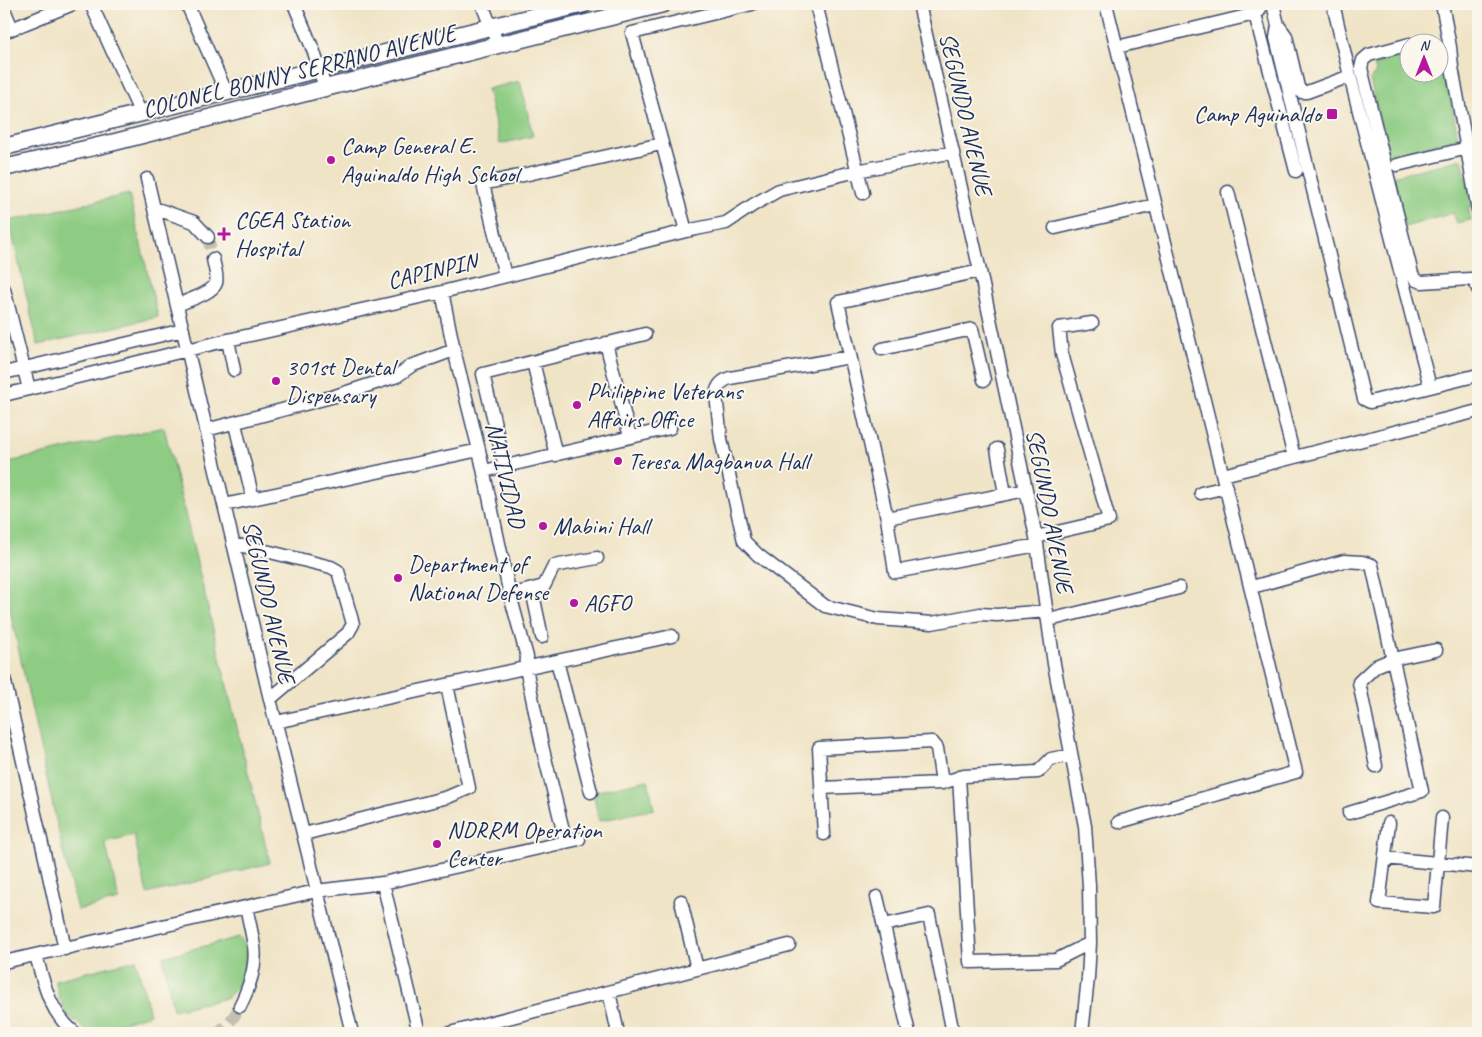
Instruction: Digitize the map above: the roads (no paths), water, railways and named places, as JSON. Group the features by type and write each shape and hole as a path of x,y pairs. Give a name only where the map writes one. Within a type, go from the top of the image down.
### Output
{"main road":[{"name":"COLONEL BONNY SERRANO AVENUE","path":"4,147 492,27 560,7 584,4"},
{"name":"COLONEL BONNY SERRANO AVENUE","path":"4,168 115,142 663,4"}],"street":[{"path":"4,9 8,30 73,4"},
{"path":"91,4 141,114"},
{"path":"187,4 226,92"},
{"path":"294,4 320,68 325,88"},
{"path":"482,4 498,45"},
{"path":"686,232 632,33 752,4"},
{"path":"816,4 863,193"},
{"name":"SEGUNDO AVENUE","path":"918,4 980,271 1026,490 1036,541 1054,664 1086,836 1090,943 1082,1033"},
{"path":"1106,4 1252,587 1296,772 1118,822"},
{"path":"1273,4 1278,25 1276,38 1365,401 1370,402 1478,375"},
{"path":"1333,4 1350,76 1407,275 1422,282 1470,279 1475,282 1478,289"},
{"path":"1442,4 1478,210"},
{"path":"1117,47 1257,9 1296,171"},
{"path":"1278,25 1286,36 1298,87 1302,92 1307,92 1350,76"},
{"path":"1400,47 1369,55 1363,60 1360,68 1407,275 1430,387"},
{"path":"505,276 483,184 661,144"},
{"path":"1397,165 1468,148"},
{"name":"CAPINPIN","path":"4,393 29,389 228,340 442,292 726,223 779,190 858,171 953,152"},
{"name":"SEGUNDO AVENUE","path":"147,179 316,891 352,1033"},
{"path":"1228,192 1294,457"},
{"path":"1055,228 1155,205"},
{"path":"154,208 194,222 208,237"},
{"path":"177,305 208,292 214,287 216,278 213,259"},
{"path":"980,271 838,302 887,518 895,572 1036,541 1109,520 1062,354 1059,328 1092,323"},
{"path":"4,289 29,389"},
{"name":"NATIVIDAD","path":"442,292 484,472 510,595 527,657 526,668 543,750 566,842"},
{"path":"882,349 972,329 984,380"},
{"path":"4,374 183,330"},
{"path":"505,467 483,374 645,334"},
{"path":"228,340 234,370"},
{"path":"606,344 630,437"},
{"path":"206,430 235,424 335,396 397,376 411,366 454,350"},
{"path":"850,357 725,379 717,388 716,395 721,439 744,541 758,555 825,606 878,619 932,623 980,614 1048,616 1179,588"},
{"path":"533,362 556,455"},
{"path":"1201,493 1224,481 1294,457 1478,411"},
{"path":"235,424 254,499"},
{"path":"484,472 670,428"},
{"path":"997,449 1006,494"},
{"path":"224,505 479,450"},
{"path":"887,518 1026,490"},
{"path":"233,544 331,567 338,571 352,624 348,634 270,699"},
{"path":"510,595 544,586 554,566 597,558"},
{"path":"1252,587 1344,561 1362,562 1372,565 1422,791 1349,812"},
{"path":"532,590 542,637"},
{"path":"276,722 672,636"},
{"path":"1376,766 1358,682 1376,666 1393,659 1436,650"},
{"path":"557,661 591,792"},
{"path":"4,678 65,949"},
{"path":"304,834 448,797 469,788 447,685"},
{"path":"824,834 819,748 932,742 937,748 942,783"},
{"path":"820,788 942,783 964,776 1038,772 1051,759 1071,755"},
{"path":"959,777 970,962 1056,960 1090,943"},
{"path":"1389,823 1379,903 1434,907 1442,818"},
{"path":"4,962 316,891 383,884 579,840"},
{"path":"1385,858 1478,867"},
{"path":"383,884 419,1033"},
{"path":"877,897 910,1033"},
{"path":"681,901 698,969"},
{"path":"240,1006 254,962 254,946 246,907"},
{"path":"884,925 929,915 953,1033"},
{"path":"450,1033 789,944"},
{"path":"36,955 46,994 65,1025 75,1033"},
{"path":"609,992 618,1033"}],"tunnel":[{"path":"208,237 213,259"},
{"path":"216,1033 224,1028 240,1006"}],"place":[{"name":"Camp Aguinaldo","path":"1332,114"},
{"name":"Camp General E. Aguinaldo High School","path":"331,160"},
{"name":"CGEA Station Hospital","path":"224,234"},
{"name":"301st Dental Dispensary","path":"276,381"},
{"name":"Philippine Veterans Affairs Office","path":"577,405"},
{"name":"Teresa Magbanua Hall","path":"618,461"},
{"name":"Mabini Hall","path":"543,526"},
{"name":"Department of National Defense","path":"398,578"},
{"name":"AGFO","path":"574,603"},
{"name":"NDRRM Operation Center","path":"437,844"}]}
